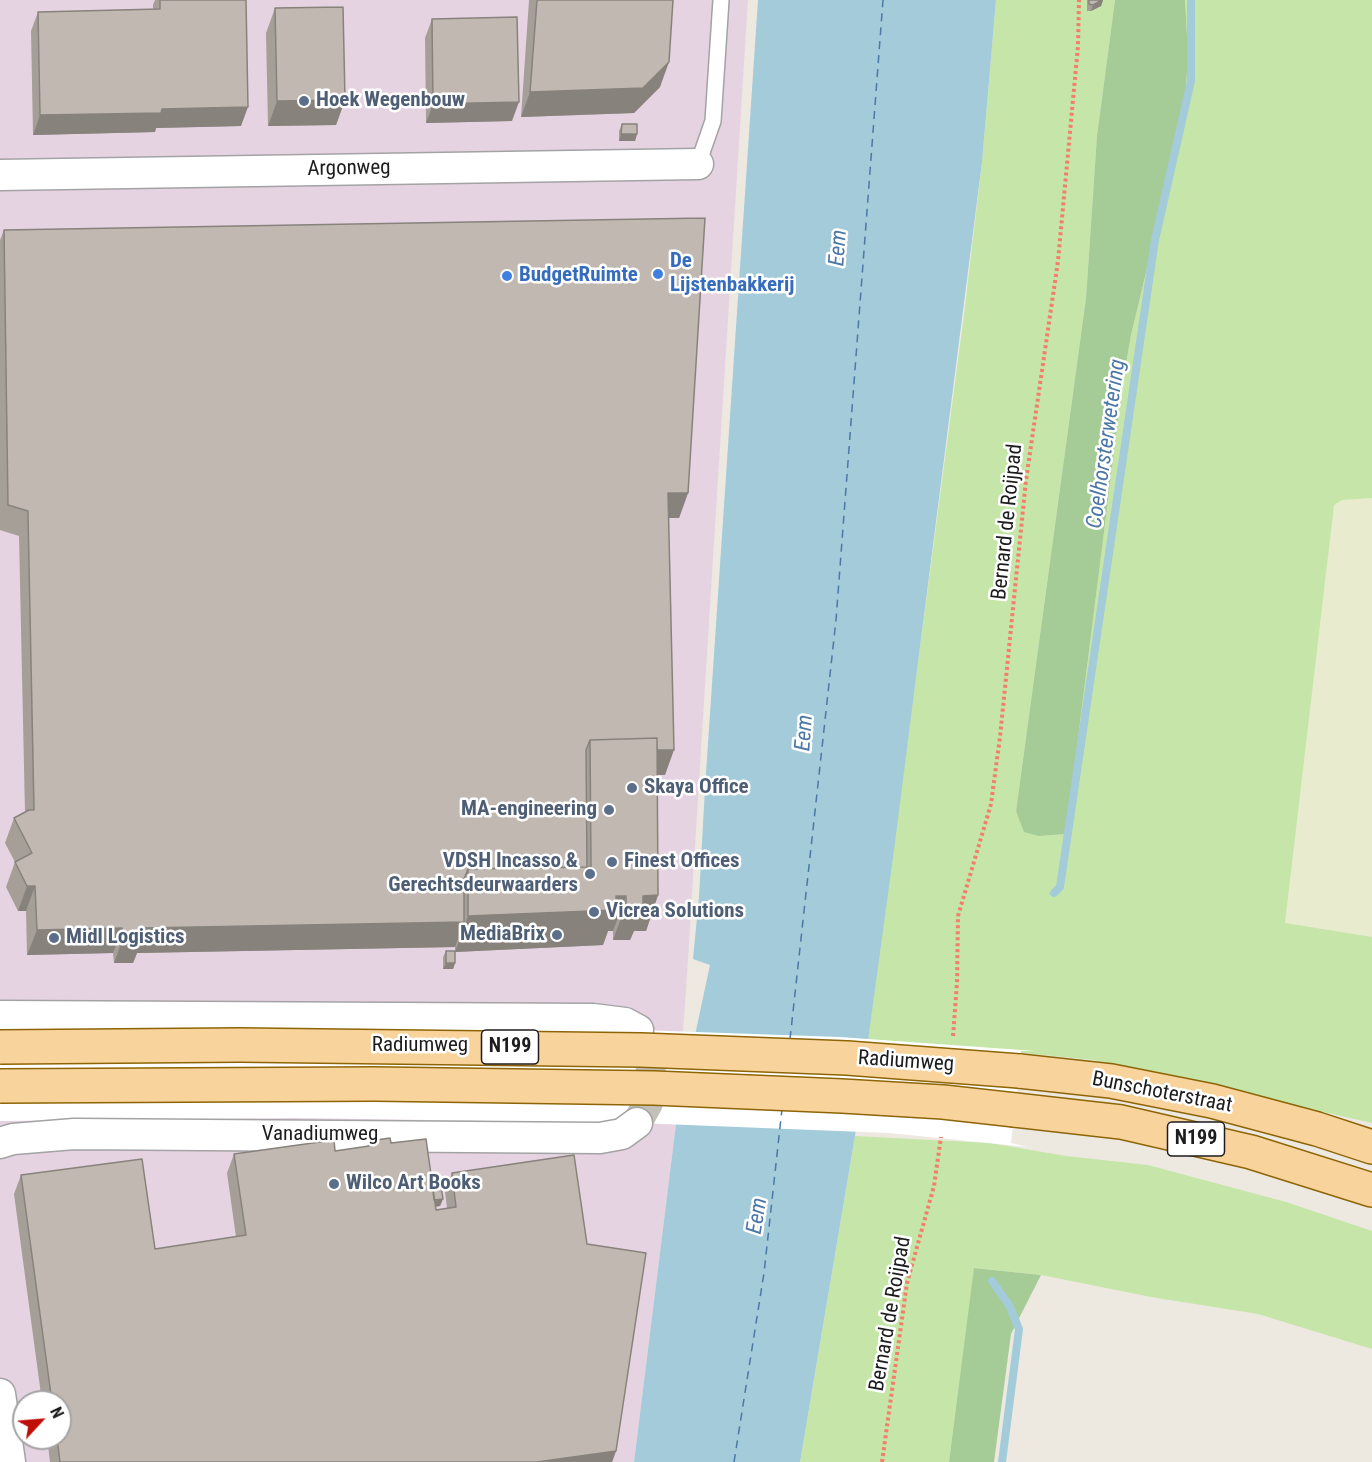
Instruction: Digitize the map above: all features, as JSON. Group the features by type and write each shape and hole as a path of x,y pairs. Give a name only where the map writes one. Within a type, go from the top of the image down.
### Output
{"main road":[{"name":"Radiumweg","path":"0,1047 251,1045 630,1050 847,1058 1019,1071"},
{"name":"Bunschoterstraat","path":"1019,1071 1111,1081 1212,1101 1317,1129 1372,1147"},
{"name":"Radiumweg","path":"0,1086 375,1084 643,1088 842,1096 943,1102 1015,1110"},
{"name":"Bunschoterstraat","path":"1015,1110 1121,1122 1251,1152 1372,1190"}],"street":[{"name":"Argonweg","path":"0,175 698,164"},
{"path":"0,1016 593,1019 626,1023 638,1030"},
{"name":"Vanadiumweg","path":"0,1143 13,1138 74,1134 600,1138 622,1134 637,1123"},
{"path":"0,1394 10,1462"}],"lane":[{"path":"698,164 713,121 721,0"}],"path":[{"name":"Bernard de Roijpad","path":"952,1044 957,983 958,916 991,804 1000,737 1026,480 1059,250 1077,55 1079,0"},
{"name":"Bernard de Roijpad","path":"882,1462 907,1283 934,1186 941,1137"}],"shaded area":[{"path":"0,0 748,0 676,1124 634,1462 0,1462"}],"green space":[{"path":"996,0 1115,0 1097,136 1086,298 1016,811 1039,836 1066,834 1123,381 1131,335 1169,177 1186,89 1188,53 1185,0 1372,0 1372,498 1342,500 1334,505 1285,923 1372,937 1372,1123 1093,1060 972,1048 867,1047 964,315 982,162"},
{"path":"1115,0 1185,0 1188,53 1186,89 1169,177 1131,335 1123,381 1066,834 1039,836 1024,832 1016,811 1086,298 1097,136"},
{"path":"1372,498 1372,937 1285,924 1334,504 1342,500"},
{"path":"855,1136 990,1143 1066,1156 1148,1165 1286,1202 1372,1231 1372,1349 1258,1314 1151,1297 1041,1275 975,1268 949,1462 800,1462"},
{"path":"974,1268 1041,1275 1011,1334 994,1462 949,1462"}],"water":[{"name":"Eem","path":"758,0 996,0 982,162 894,850 855,1136 800,1462 634,1462 676,1124 710,965 693,959"}],"pier":[{"path":"0,1027 610,1029 840,1037 1035,1051 1021,1051 1011,1143 1028,1147 889,1133 637,1123 292,1118 0,1121"}],"building":[{"path":"160,0 246,0 248,107 162,109 161,113 40,115 38,12 160,9"},
{"path":"537,0 673,0 669,62 643,88 530,92"},
{"path":"1089,0 1102,0 1093,5 1089,4"},
{"path":"343,7 345,100 277,101 275,8"},
{"path":"517,17 519,102 433,104 432,19"},
{"path":"622,124 637,124 637,134 621,134"},
{"path":"705,218 688,493 668,493 674,750 657,750 657,738 590,740 586,750 587,867 468,869 464,879 464,922 142,928 142,938 123,938 122,928 37,930 35,886 27,886 15,862 32,853 14,818 29,810 34,810 28,511 8,505 4,230"},
{"path":"657,738 658,895 643,896 643,905 626,905 626,896 616,896 616,910 468,916 468,869 591,867 590,740"},
{"path":"446,951 455,951 455,963 446,963"},
{"path":"390,1138 391,1143 426,1139 436,1210 456,1207 452,1173 574,1155 587,1244 646,1253 616,1451 537,1462 60,1462 58,1450 72,1450 72,1390 50,1390 21,1175 142,1159 155,1249 246,1235 234,1154 334,1140 335,1151 369,1146 369,1141"},
{"path":"440,1181 443,1199 434,1200 432,1182"}],"waterway":[{"name":"Coelhorsterwetering","path":"1054,893 1060,887 1155,240 1191,81 1191,0"},
{"name":"Coelhorsterwetering","path":"992,1281 1009,1305 1019,1329 1002,1462"}],"ferry route":[{"path":"790,1039 836,620 883,0"},
{"path":"734,1462 764,1273 782,1109"}],"tunnel":[{"path":"637,1123 648,1103 651,1066 645,1039 638,1030"}],"place":[{"name":"Hoek Wegenbouw","path":"304,101"},
{"name":"De Lijstenbakkerij","path":"658,274"},
{"name":"BudgetRuimte","path":"507,276"},
{"name":"Skaya Office","path":"632,788"},
{"name":"MA-engineering","path":"609,810"},
{"name":"Finest Offices","path":"612,862"},
{"name":"VDSH Incasso & Gerechtsdeurwaarders","path":"590,874"},
{"name":"Vicrea Solutions","path":"594,912"},
{"name":"MediaBrix","path":"557,935"},
{"name":"Midl Logistics","path":"54,938"},
{"name":"Wilco Art Books","path":"334,1184"}]}
